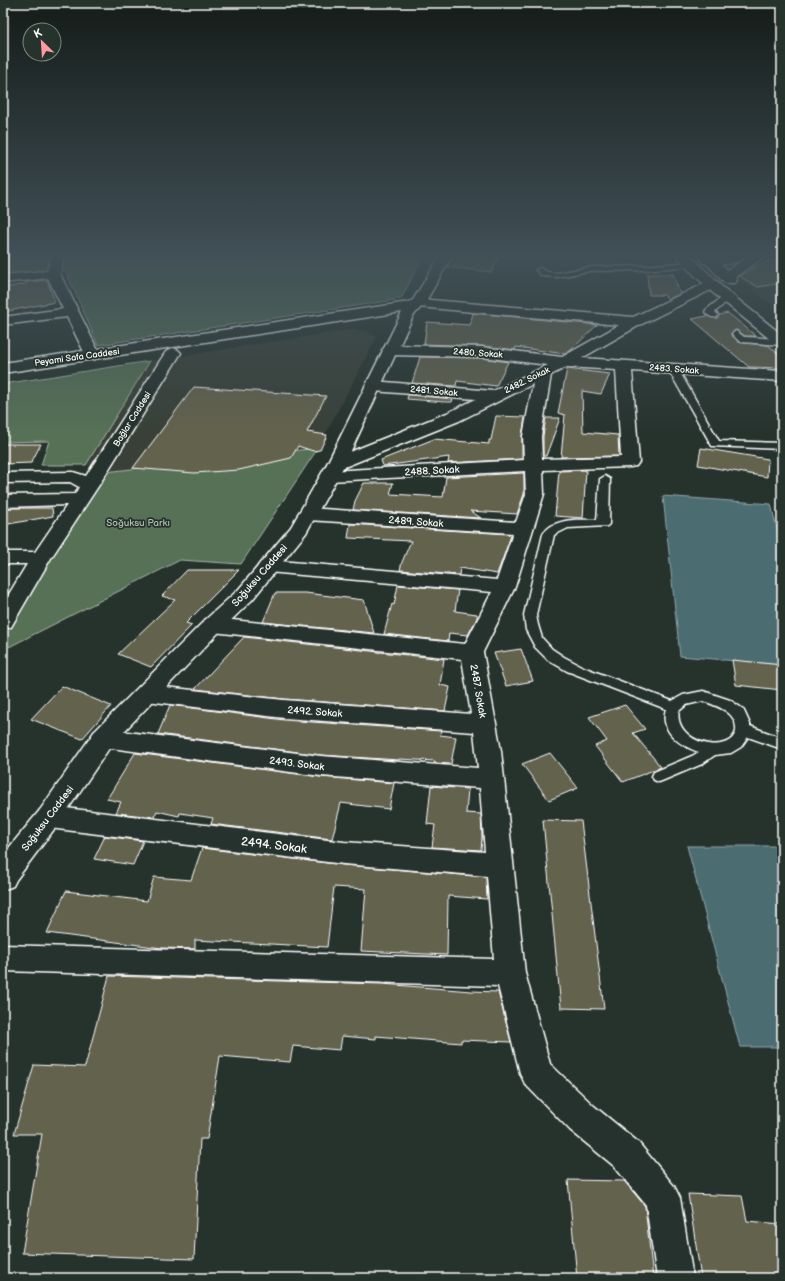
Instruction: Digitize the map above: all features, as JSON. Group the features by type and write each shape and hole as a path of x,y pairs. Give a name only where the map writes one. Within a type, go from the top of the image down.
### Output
{"street":[{"path":"3,321 58,314"},
{"path":"73,314 92,355"},
{"name":"Peyami Safa Caddesi","path":"3,368 379,314"},
{"name":"Peyami Safa Caddesi","path":"3,378 173,353 386,314"},
{"name":"Soğuksu Caddesi","path":"4,874 49,817 103,738 146,692 245,595 299,528 333,470 390,350 409,314"},
{"path":"494,314 635,322"},
{"name":"2482. Sokak","path":"333,470 453,417 543,373 652,314"},
{"path":"748,314 782,342"},
{"name":"2480. Sokak","path":"390,350 482,352 565,362"},
{"name":"Bağlar Caddesi","path":"3,622 42,558 173,353"},
{"name":"2483. Sokak","path":"565,362 782,376"},
{"name":"2488. Sokak","path":"333,470 630,462 624,365"},
{"name":"2487. Sokak","path":"543,373 532,436 535,494 505,587 472,652 490,750 510,973 536,1073 582,1118 626,1154 662,1198 675,1278"},
{"name":"2481. Sokak","path":"373,386 495,396"},
{"path":"3,478 73,477 85,492"},
{"path":"3,501 85,492"},
{"name":"2489. Sokak","path":"308,514 524,528"},
{"path":"3,558 42,558"},
{"path":"268,566 505,587"},
{"path":"213,625 472,652"},
{"name":"2492. Sokak","path":"146,692 284,709 485,724"},
{"name":"2493. Sokak","path":"103,738 321,766 492,779"},
{"name":"2494. Sokak","path":"49,817 344,854 500,865"},
{"path":"3,958 510,973"}],"lane":[{"path":"736,334 742,339 782,342"},
{"path":"673,369 716,444 782,446"},
{"path":"605,479 603,524 568,523 557,527 549,534 530,615 530,624 533,634 546,651 563,663 674,707"},
{"path":"703,696 728,704 743,720 745,730 742,738 735,745 725,749 712,750 698,747 677,733 672,724 671,715 674,707 681,700 703,696"},
{"path":"745,730 782,744"},
{"path":"659,776 697,760 712,750"}],"shaded area":[{"path":"348,330 367,331 377,337 318,448 105,472 86,465 150,361"}],"green space":[{"path":"84,314 304,314 98,345"},
{"path":"150,361 86,465 41,465 49,441 3,442 3,384"},
{"name":"Soğuksu Parkı","path":"318,448 241,564 180,560 9,647 3,641 3,635 105,472"}],"water":[{"path":"663,496 771,504 782,551 782,665 680,656"},
{"path":"687,846 782,846 782,1047 740,1047"}],"building":[{"path":"473,314 481,314 597,325 565,354 516,347 515,350 482,346 424,344 427,322 470,325"},
{"path":"729,314 756,336 745,336 736,330 731,333 731,335 742,343 768,345 782,357 782,368 749,367 692,319 707,316 717,318 719,315"},
{"path":"420,357 482,358 508,362 496,386 457,381 456,386 412,383"},
{"path":"567,369 610,374 601,394 582,391 583,432 618,435 619,456 561,457 565,415 558,413"},
{"path":"194,387 326,396 307,432 327,435 320,450 313,451 298,446 291,458 239,470 194,473 133,468"},
{"path":"408,395 453,399 452,402 446,402 407,399"},
{"path":"496,416 525,417 522,436 522,459 448,463 449,457 383,466 381,460 434,439 489,444"},
{"path":"546,418 560,418 546,456 543,456 543,436"},
{"path":"3,444 41,444 31,463 3,464"},
{"path":"701,448 768,459 767,477 698,465"},
{"path":"586,470 583,518 555,516 559,471"},
{"path":"524,473 524,494 517,514 470,511 481,518 353,510 355,501 364,483 393,483 390,494 443,497 446,477"},
{"path":"3,508 52,508 53,516 3,525"},
{"path":"350,524 508,534 511,536 497,574 460,568 459,575 400,570 411,541 348,538"},
{"path":"187,570 239,570 186,623 192,625 151,667 118,654 175,600 162,596"},
{"path":"398,585 458,590 455,611 477,614 477,618 468,635 449,633 448,641 384,634 392,604 394,605"},
{"path":"275,593 305,593 364,600 374,633 263,622"},
{"path":"244,637 444,659 440,685 450,687 445,711 284,699 195,689"},
{"path":"521,649 533,681 506,686 494,653"},
{"path":"732,660 782,665 782,690 736,685"},
{"path":"62,686 111,706 82,739 31,719"},
{"path":"170,705 284,720 441,731 440,735 456,737 451,764 434,763 435,761 321,755 158,734"},
{"path":"625,705 645,729 633,733 661,767 623,782 595,746 607,741 589,717"},
{"path":"135,753 321,777 394,783 389,809 341,803 332,839 211,824 213,818 180,813 179,816 157,811 154,817 116,813 121,802 107,799"},
{"path":"550,753 578,788 549,800 522,764"},
{"path":"431,786 468,789 466,813 481,814 481,850 432,847 435,825 427,824"},
{"path":"543,820 581,821 604,1009 561,1008"},
{"path":"105,836 143,841 133,865 94,859"},
{"path":"202,848 344,865 486,877 487,899 448,896 447,955 361,951 366,889 334,887 327,947 195,940 195,949 162,948 47,933 66,891 147,901 154,877 191,880"},
{"path":"109,976 382,984 498,992 511,1042 461,1040 461,1043 376,1036 376,1039 342,1036 340,1050 293,1046 290,1062 220,1056 207,1139 200,1139 194,1259 22,1253 42,1134 14,1134 34,1065 85,1067"},
{"path":"568,1180 624,1181 645,1206 653,1278 577,1278"},
{"path":"688,1194 742,1196 747,1221 782,1224 782,1278 701,1278"}]}
